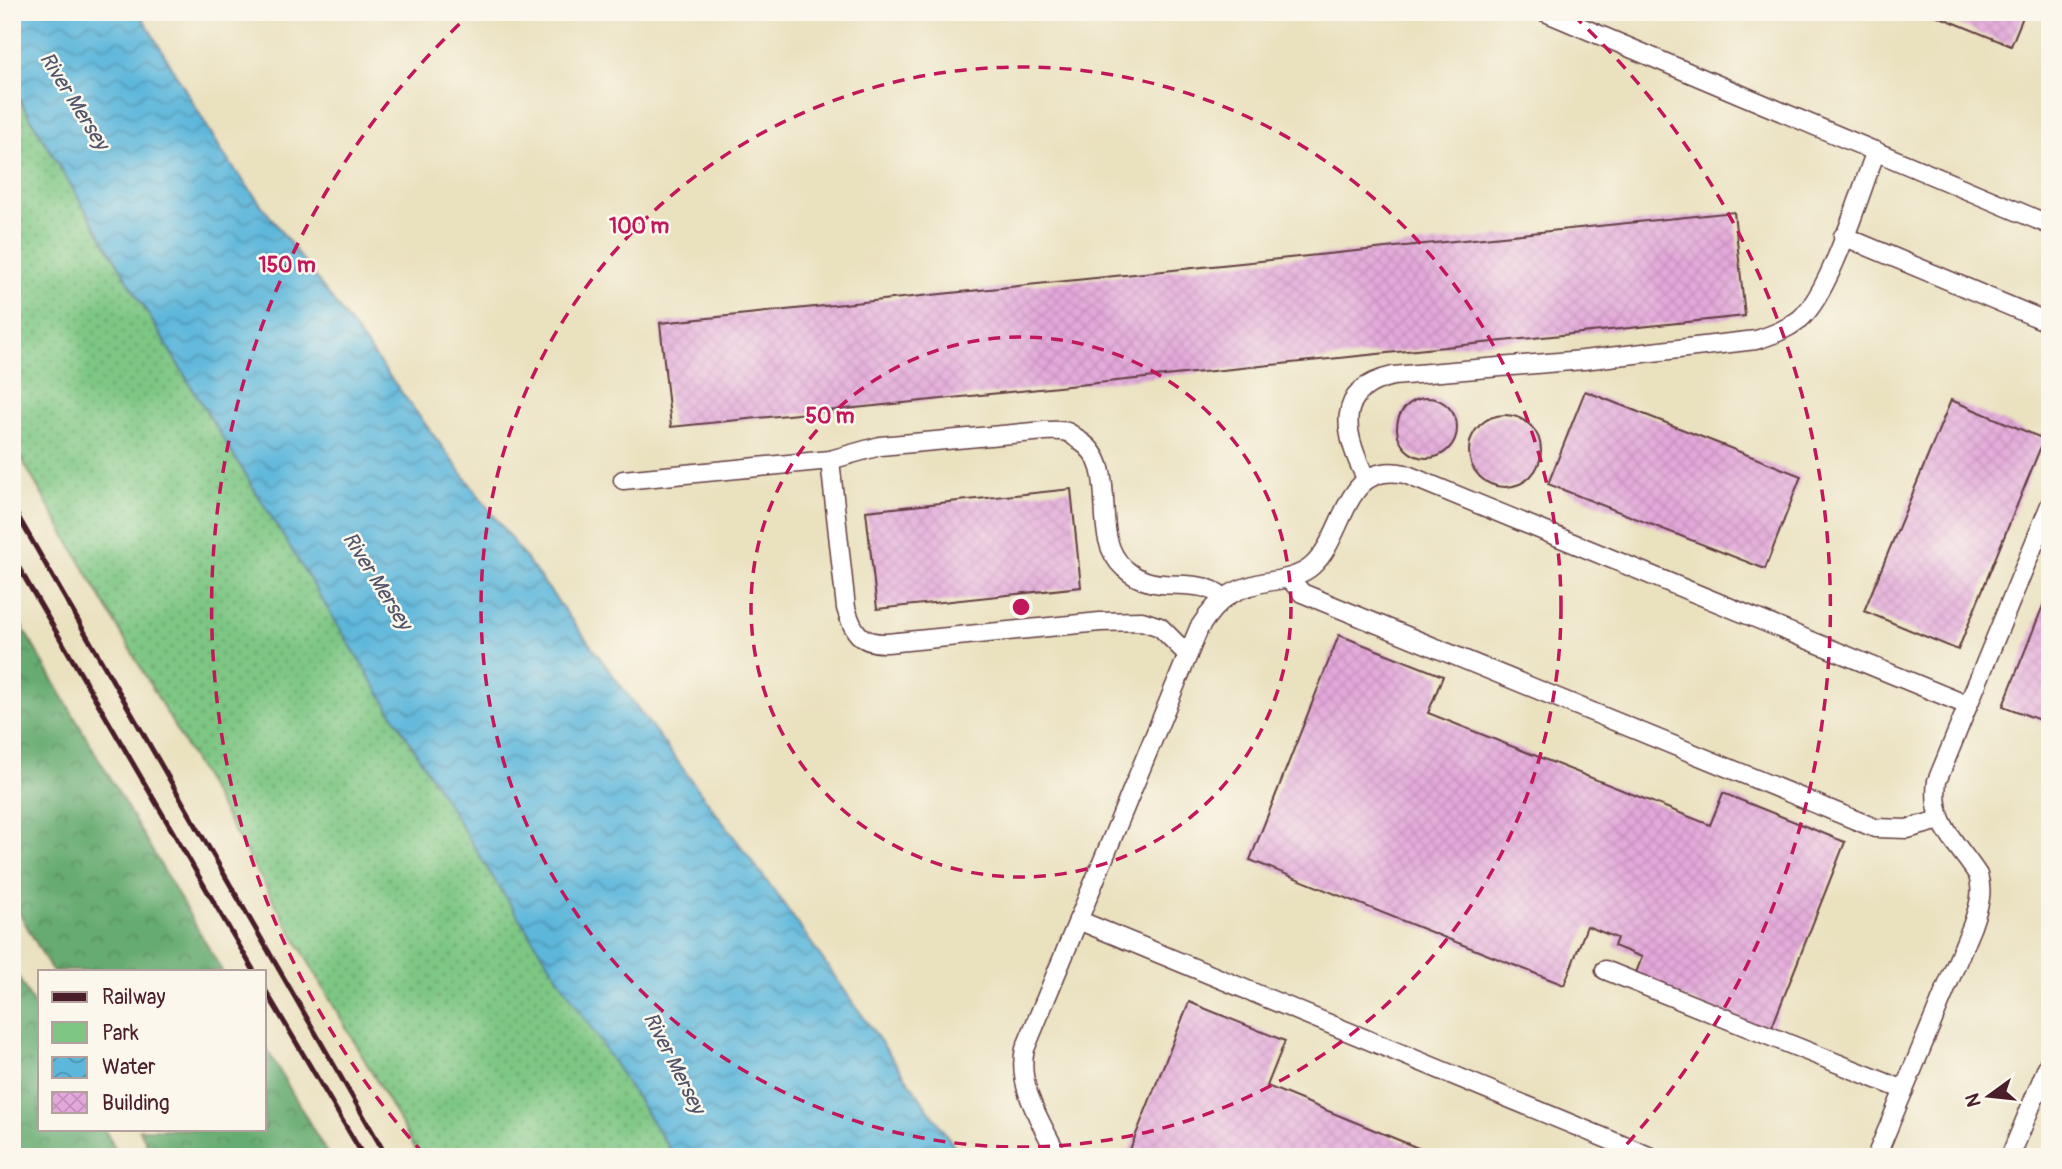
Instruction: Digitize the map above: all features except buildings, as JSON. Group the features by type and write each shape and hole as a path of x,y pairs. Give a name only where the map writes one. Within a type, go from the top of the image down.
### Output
{"lane":[{"path":"1545,12 2050,225"},
{"path":"1367,478 1348,428 1350,410 1358,392 1375,380 1393,376 1583,360 1716,345 1756,340 1779,333 1801,318 1818,296 1876,151"},
{"path":"1843,236 2050,323"},
{"path":"623,480 830,460 880,446 1033,432 1067,432 1086,444 1097,460 1102,481 1107,534 1113,553 1122,567 1140,580 1157,585 1203,586 1216,590 1223,597"},
{"path":"830,460 846,608 850,624 860,637 874,643 887,643 1100,622 1142,621 1160,626 1188,655"},
{"path":"1058,1157 1024,1080 1022,1063 1025,1049 1199,628 1223,597 1243,588 1289,578 1311,567 1327,547 1341,514 1367,478 1390,471 1405,474 1967,705"},
{"path":"1876,1157 1972,926 1981,896 1978,875 1940,820 1936,807 1937,781 2050,505"},
{"path":"1289,578 1302,593 1875,828 1907,829 1940,820"},
{"path":"1078,920 1651,1157"},
{"path":"1605,970 1904,1090"},
{"path":"2010,1157 2050,1060"}],"green space":[{"path":"12,87 197,396 678,1157 420,1157 12,442"},
{"path":"12,609 221,970 51,970 12,900"},
{"path":"12,966 38,1012 38,1130 105,1130 120,1157 12,1157"},
{"path":"266,1047 329,1157 154,1157 140,1130 266,1130"}],"water":[{"name":"River Mersey","path":"12,12 139,12 224,155 778,896 962,1157 675,1157 492,876 197,396 12,87"}],"railway":[{"path":"12,506 387,1157"},
{"path":"12,556 253,970"},
{"path":"266,991 364,1157"}]}
